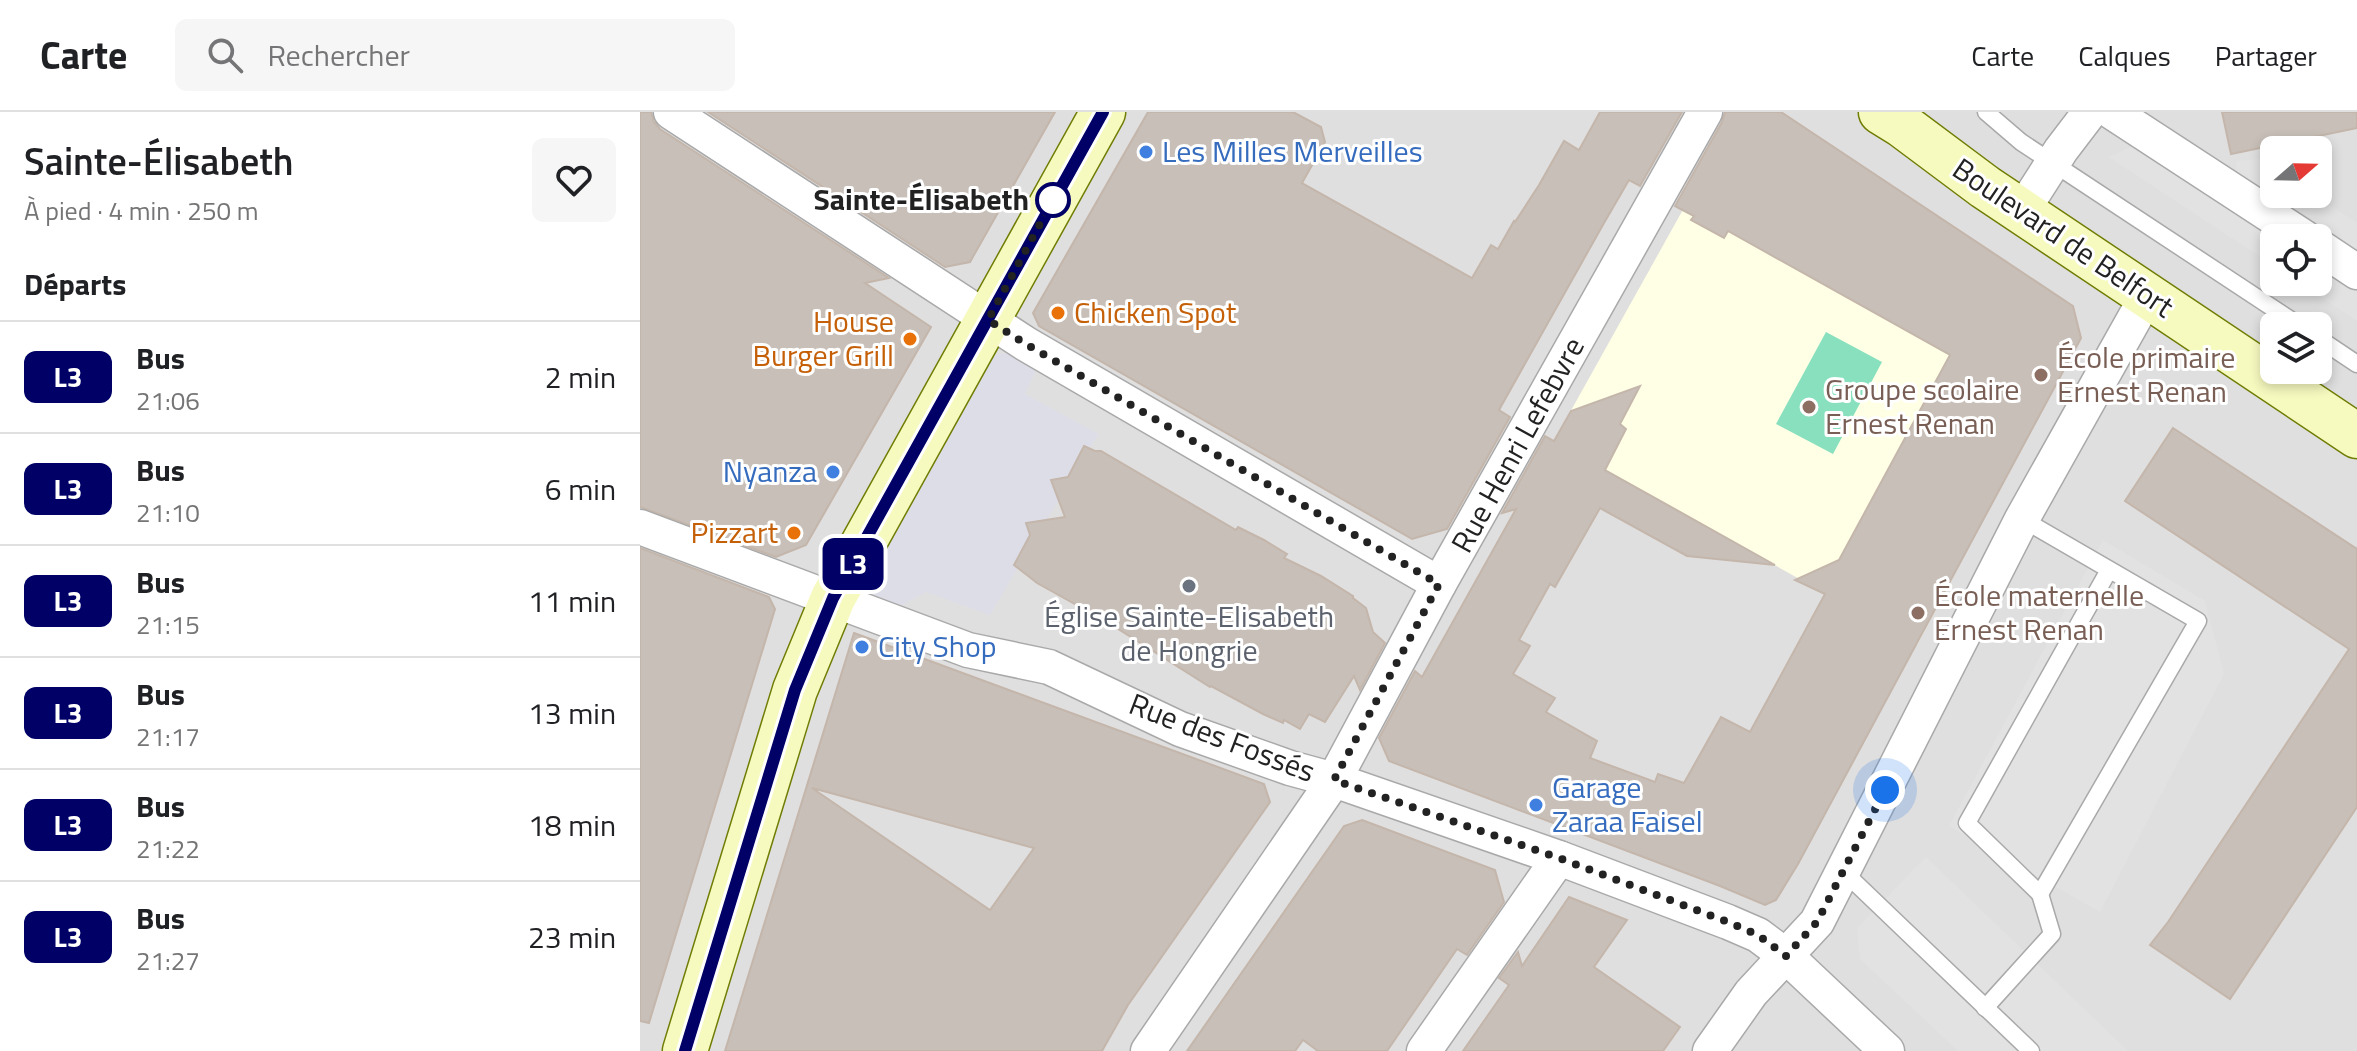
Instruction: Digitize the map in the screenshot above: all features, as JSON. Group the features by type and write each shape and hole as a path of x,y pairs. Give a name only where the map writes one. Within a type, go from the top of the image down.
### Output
{"main road":[{"path":"685,1051 791,704 833,598 1103,112"},
{"name":"Boulevard de Belfort","path":"1886,114 1985,187 2357,436"}],"street":[{"path":"671,112 1026,344 1439,584"},
{"name":"Rue Henri Lefebvre","path":"1148,1051 1334,780 1439,584 1705,112"},
{"path":"2022,211 2052,163 2090,112"},
{"path":"2112,112 2284,224"},
{"path":"2332,255 2357,272"},
{"path":"1710,1051 1751,993 1817,922 2022,519 2147,296"},
{"name":"Rue des Fossés","path":"640,527 968,650 1049,667 1180,729 1559,858 1743,928 1786,956 1887,1051"},
{"path":"1424,1051 1559,858"}],"lane":[{"name":"Boulevard de Belfort","path":"1986,112 2021,142 2279,312"},
{"path":"2332,347 2357,364"},
{"path":"2022,519 2198,621 2040,894"},
{"path":"1985,1008 2052,934 2040,894 1967,823 2109,570"},
{"path":"1843,871 2031,1051"}],"shaded area":[{"path":"640,112 2357,112 2357,1051 640,1051"},
{"path":"2142,142 2238,183 2236,161 2260,159 2260,208 2332,207 2357,223 2357,321 2319,296 2332,296 2332,224 2260,224 2260,257 2109,157"},
{"name":"Groupe scolaire Ernest Renan","path":"1704,172 2062,372 1917,645 1554,441"},
{"path":"1008,354 1037,368 1025,394 1099,434 1089,448 1084,446 1070,480 1065,477 1057,479 1053,485 1061,496 1045,523 1032,522 1028,529 1036,538 1015,563 1013,567 1017,569 990,615 926,592 891,611 866,596 862,589 989,357"},
{"path":"2103,540 2205,601 2224,674 2100,912 1949,826"},
{"path":"1926,857 2128,1051 1958,1051 1860,959 1857,928"}],"green space":[{"path":"1826,332 1882,362 1833,454 1776,424"}],"building":[{"path":"640,112 651,112 660,129 889,278 865,283 931,327 806,545 776,557 640,507"},
{"path":"708,112 1055,112 970,262 945,267"},
{"path":"1148,112 1293,112 1321,127 1325,142 1302,183 1472,278 1491,245 1498,249 1564,141 1579,150 1600,112 1682,112 1640,186 1629,180 1604,223 1499,410 1510,417 1447,529 1412,539 1039,326 1033,313"},
{"path":"1725,112 1781,112 2073,306 2081,338 1798,864 1776,900 1765,905 1389,761 1379,738 1415,671 1422,677 1516,509 1502,513 1545,436 1554,441 1571,411 1640,386 1620,424 1626,429 1605,470 1775,565 1687,556 1600,508 1555,587 1550,584 1519,640 1530,646 1513,674 1555,698 1546,712 1597,741 1590,758 1655,782 1658,774 1684,783 1721,717 1750,732 1825,594 1795,580 1839,560 1950,355 1728,231 1724,238 1691,220 1694,216 1675,206"},
{"path":"2222,112 2357,112 2357,128 2318,136 2260,136 2260,148 2231,154"},
{"path":"2173,428 2357,549 2357,807 2230,999 2150,945 2349,649 2125,501"},
{"name":"Église Sainte-Elisabeth de Hongrie","path":"1084,446 1101,451 1236,530 1238,527 1264,540 1287,554 1284,558 1353,596 1366,608 1373,632 1385,643 1360,690 1354,676 1325,722 1309,714 1300,729 1284,720 1283,723 1210,687 1107,622 1037,583 1014,565 1030,535 1026,523 1065,517 1051,480 1068,477"},
{"path":"640,548 769,597 775,609 649,1023 640,1021"},
{"path":"854,633 1264,784 1270,802 1128,1005 1102,1051 725,1051","holes":["812,788 1034,848 990,910"]},
{"path":"1362,820 1495,870 1504,902 1467,955 1457,949 1387,1051 1318,1051 1303,1040 1295,1051 1187,1051 1344,826"},
{"path":"1569,897 1627,920 1594,967 1680,1027 1663,1051 1463,1051 1509,985 1499,978 1518,952 1522,966"}],"bus line":[{"name":"L3","path":"685,1051 795,690 833,598 1103,112"}],"place":[{"name":"Les Milles Merveilles","path":"1146,152"},
{"name":"Sainte-Élisabeth","path":"1053,200"},
{"name":"Chicken Spot","path":"1058,313"},
{"name":"House Burger Grill","path":"910,339"},
{"name":"École primaire Ernest Renan","path":"2041,375"},
{"name":"Groupe scolaire Ernest Renan","path":"1809,407"},
{"name":"Nyanza","path":"833,472"},
{"name":"Pizzart","path":"794,533"},
{"name":"Église Sainte-Elisabeth de Hongrie","path":"1189,586"},
{"name":"École maternelle Ernest Renan","path":"1918,613"},
{"name":"City Shop","path":"862,647"},
{"name":"Garage Zaraa Faisel","path":"1536,805"}],"route":[{"path":"1053,200 988,320 1439,584 1334,780 1559,858 1728,922 1758,935 1786,956 1817,922 1885,790"}]}
